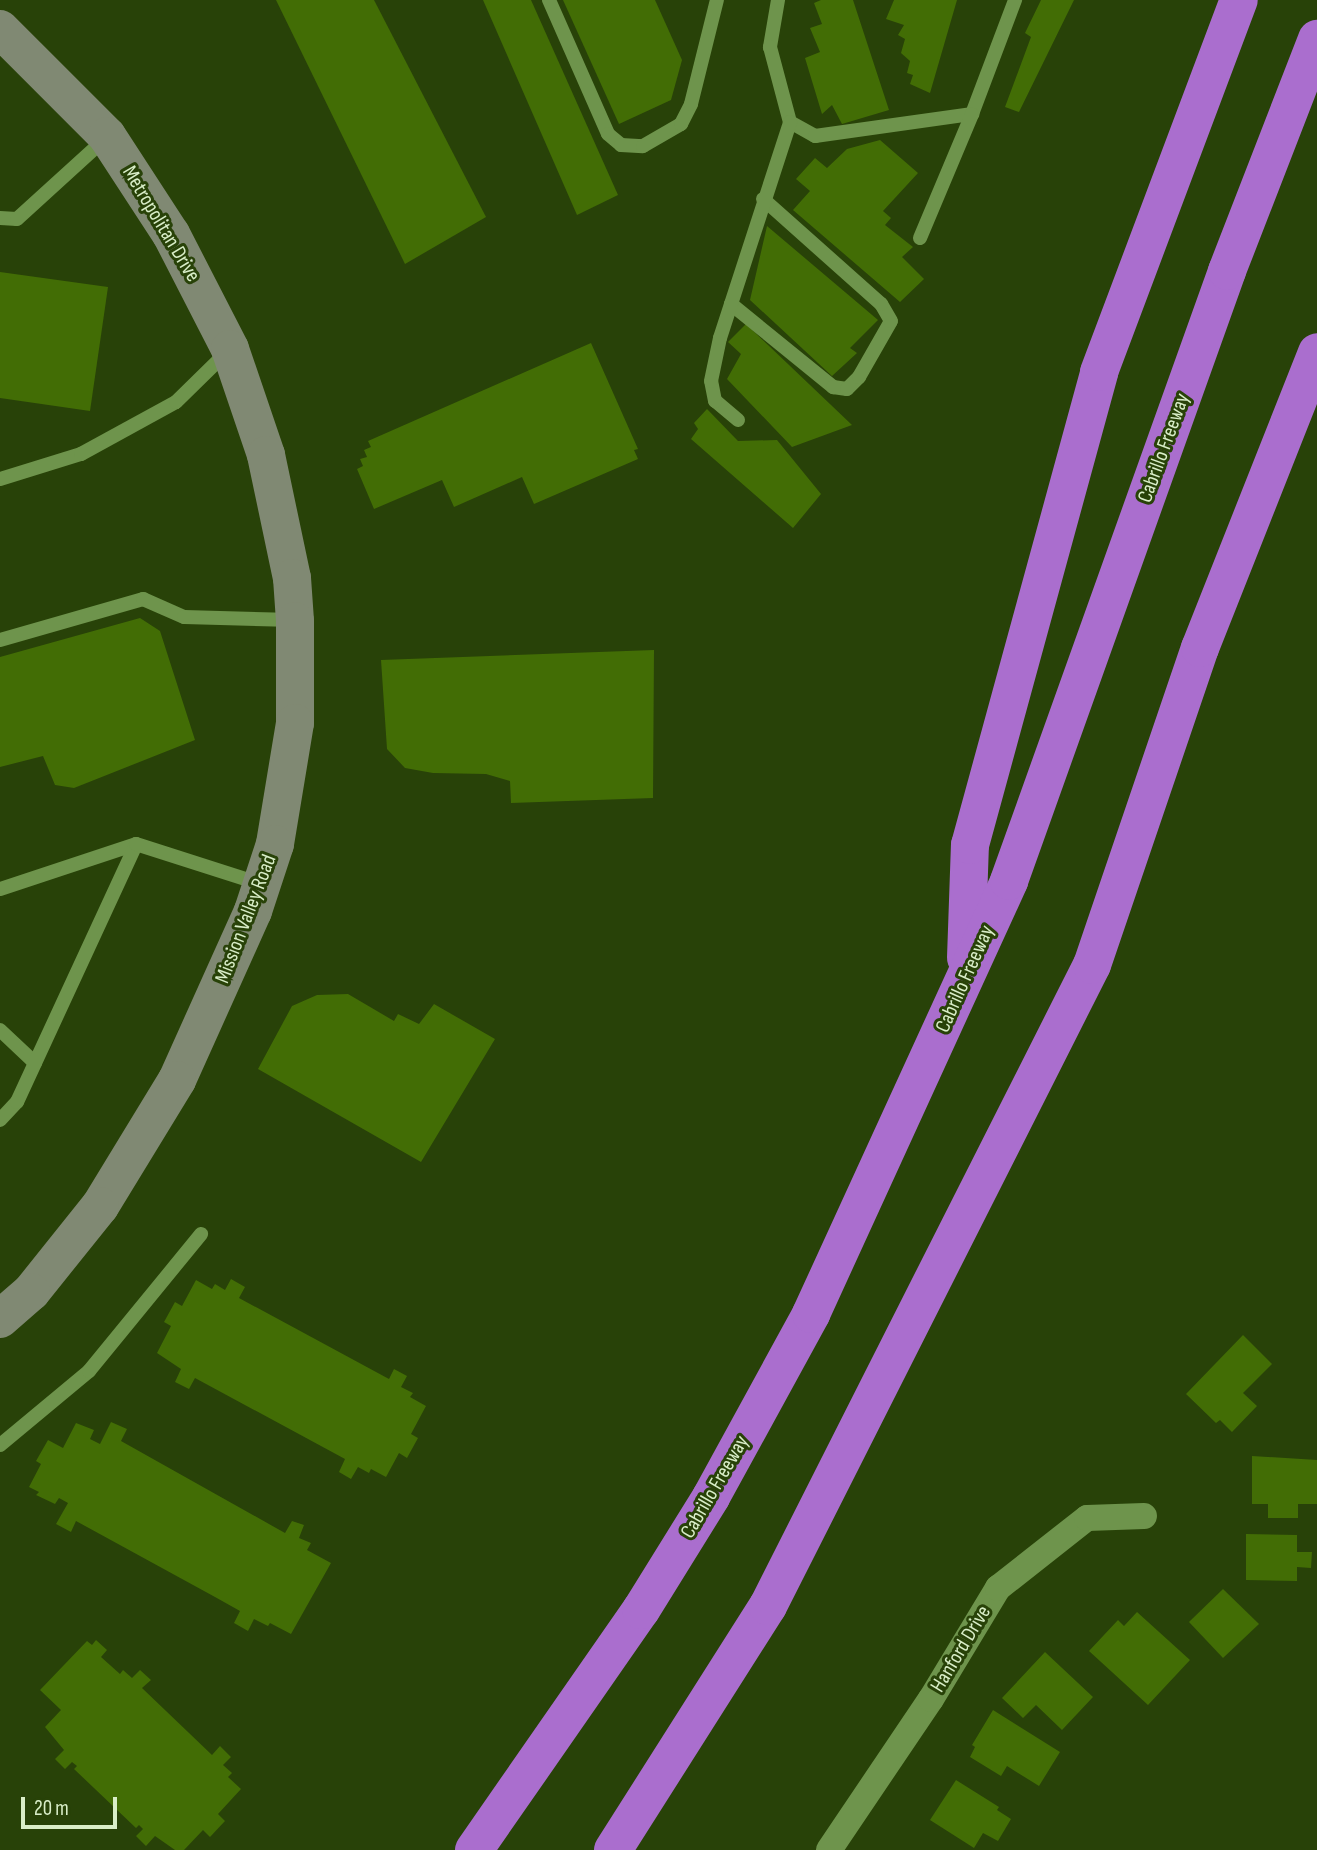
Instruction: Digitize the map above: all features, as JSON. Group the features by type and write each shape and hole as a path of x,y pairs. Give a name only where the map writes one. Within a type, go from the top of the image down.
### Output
{"highway":[{"path":"965,981 970,845 1096,386 1239,0"},
{"name":"Cabrillo Freeway","path":"474,1850 641,1610 710,1497 811,1314 1009,881 1227,271 1317,39"},
{"path":"613,1850 768,1606 1091,965 1200,648 1317,352"}],"street":[{"name":"Metropolitan Drive","path":"0,29 107,136 171,234 230,349 266,455"},
{"name":"Mission Valley Road","path":"0,1318 31,1292 100,1206 163,1103 211,1007 264,884 275,844 295,723 295,621 292,578 266,455"},
{"name":"Hanford Drive","path":"829,1850 931,1699 998,1588 1087,1518 1144,1516"}],"lane":[{"path":"549,0 608,134 621,145 643,146 681,124 691,104 717,0"},
{"path":"738,420 715,401 710,381 763,199 790,122 770,47 778,0"},
{"path":"920,238 972,114 1015,0"},
{"path":"790,122 815,136 972,114"},
{"path":"0,218 17,219 107,136"},
{"path":"731,304 833,387 847,389 859,377 891,321 881,304 763,199"},
{"path":"0,479 81,454 176,402 230,349"},
{"path":"0,640 143,599 184,617 295,621"},
{"path":"0,1120 17,1102 136,845"},
{"path":"0,889 136,845 264,884"},
{"path":"0,1030 35,1063"},
{"path":"1,1441 89,1371 201,1234"}],"building":[{"path":"276,0 374,0 486,217 405,264"},
{"path":"483,0 531,0 618,195 577,215"},
{"path":"563,0 655,0 682,60 671,100 619,124"},
{"path":"821,0 853,0 889,110 842,124 832,105 822,114 805,58 820,52 810,28 822,24 814,3"},
{"path":"894,0 957,0 930,93 910,84 913,75 907,73 910,61 901,53 905,39 898,35 904,25 886,19"},
{"path":"1041,0 1074,0 1019,112 1005,107 1031,37 1025,33"},
{"path":"880,140 918,173 883,211 891,218 885,225 913,247 902,257 924,279 900,302 793,210 810,191 796,179 815,158 827,168 847,149"},
{"path":"767,226 878,320 850,348 857,353 832,376 750,300"},
{"path":"0,272 108,287 90,411 0,398"},
{"path":"746,324 852,425 792,447 727,379 741,354 728,342"},
{"path":"591,343 638,449 634,450 638,459 534,504 522,477 454,507 442,480 374,509 357,469 363,466 360,459 367,457 364,450 371,447 368,441"},
{"path":"707,409 738,441 777,440 821,494 793,528 691,439 698,429 694,423"},
{"path":"140,618 160,631 195,740 74,788 55,785 43,756 0,767 0,657"},
{"path":"654,650 653,798 511,803 510,781 486,774 433,773 405,768 387,749 381,660"},
{"path":"348,994 394,1021 398,1014 419,1024 434,1004 495,1039 421,1162 258,1069 292,1006 317,995"},
{"path":"231,1279 245,1287 239,1298 389,1379 394,1369 407,1376 401,1387 413,1393 410,1397 426,1406 411,1434 418,1438 407,1458 399,1453 386,1477 371,1469 369,1473 358,1467 351,1479 339,1472 345,1459 195,1378 189,1389 175,1382 181,1369 157,1353 171,1326 164,1322 175,1302 182,1306 196,1280 212,1289 215,1284 225,1290"},
{"path":"1243,1335 1272,1364 1243,1393 1257,1406 1232,1432 1220,1420 1216,1423 1186,1394"},
{"path":"111,1422 127,1429 121,1441 285,1533 292,1521 304,1525 299,1538 311,1543 307,1550 331,1563 291,1634 270,1623 268,1626 254,1619 248,1631 234,1623 240,1611 215,1597 76,1521 71,1532 56,1524 68,1503 59,1498 55,1504 36,1495 39,1492 29,1487 41,1464 36,1461 48,1440 63,1448 76,1423 94,1430 90,1439 100,1444"},
{"path":"1252,1456 1317,1460 1317,1504 1298,1504 1298,1518 1268,1518 1268,1504 1252,1504"},
{"path":"1246,1534 1297,1535 1297,1552 1312,1552 1311,1568 1297,1567 1297,1581 1246,1580"},
{"path":"1223,1589 1259,1624 1223,1658 1189,1622"},
{"path":"1137,1612 1190,1660 1148,1705 1089,1651 1118,1620 1124,1626"},
{"path":"96,1640 107,1650 101,1657 120,1674 123,1670 132,1678 140,1670 151,1680 142,1688 212,1755 220,1746 231,1757 223,1765 232,1773 228,1777 241,1789 218,1814 225,1821 210,1837 203,1830 184,1850 175,1850 155,1836 146,1846 136,1836 143,1829 139,1825 136,1828 74,1769 77,1766 72,1762 65,1769 55,1759 64,1750 45,1727 61,1710 40,1690 87,1641 92,1645"},
{"path":"1045,1652 1093,1697 1062,1730 1036,1705 1023,1718 1002,1698"},
{"path":"993,1710 1060,1752 1039,1786 1007,1766 1001,1776 970,1757 975,1747 972,1745"},
{"path":"956,1780 999,1807 997,1810 1011,1819 998,1841 983,1833 974,1848 930,1820"}]}
